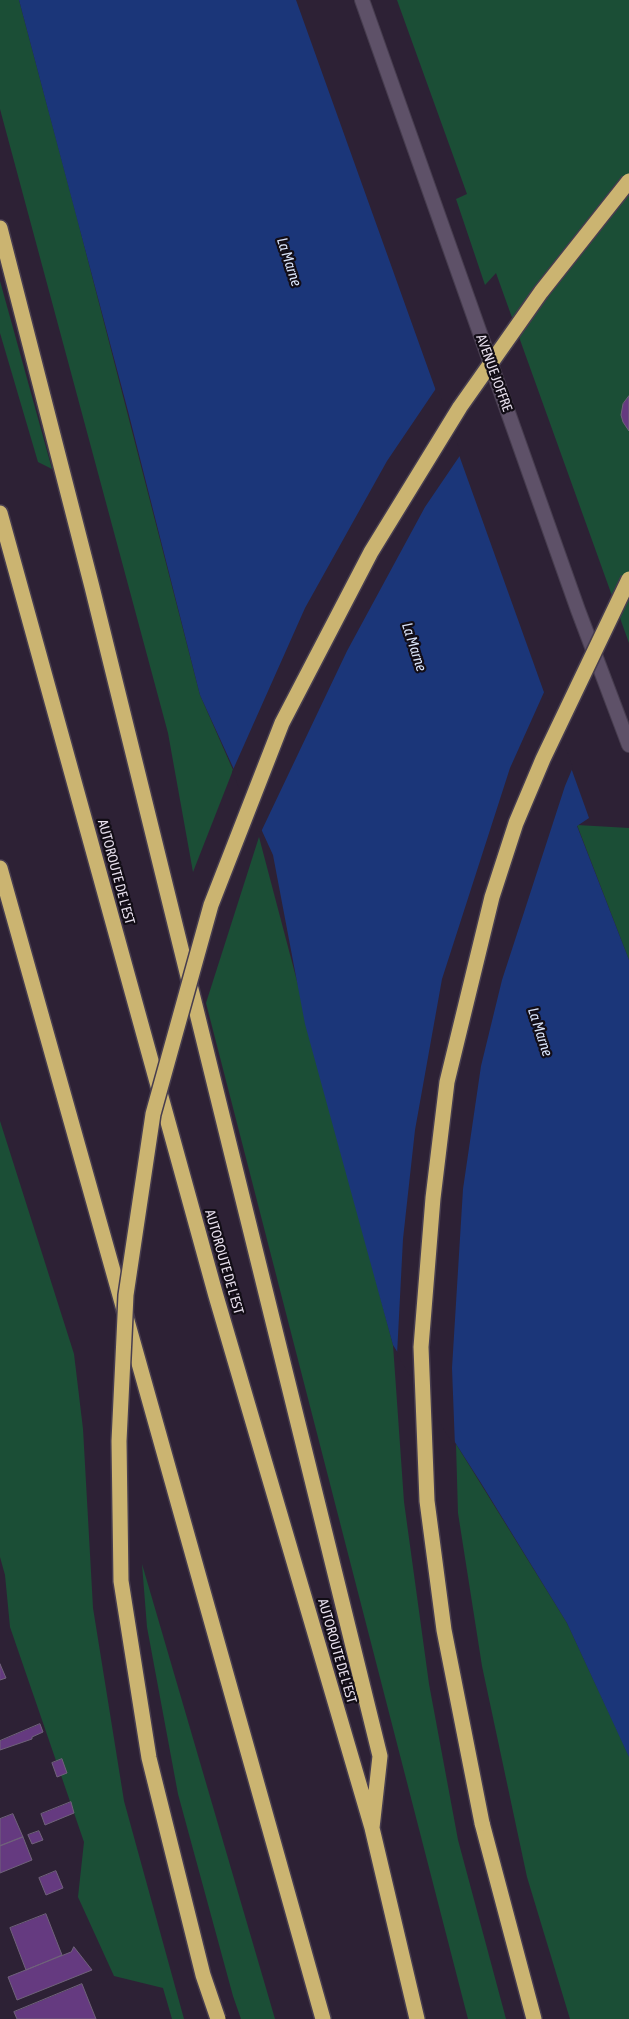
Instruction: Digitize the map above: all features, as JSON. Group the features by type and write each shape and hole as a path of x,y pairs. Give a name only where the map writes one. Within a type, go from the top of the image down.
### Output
{"highway":[{"path":"218,2019 203,1976 149,1758 121,1581 118,1441 126,1295 153,1114 211,905 282,723 371,552 460,407 541,292 629,181"},
{"path":"0,228 92,587 380,1756 372,1828"},
{"name":"AUTOROUTE DE L’EST","path":"0,513 216,1296 372,1828 417,2019"},
{"path":"534,2019 482,1824 444,1630 427,1501 421,1347 432,1198 447,1082 492,897 516,823 543,759 629,579"},
{"path":"0,868 323,2019"}],"street":[{"name":"AVENUE JOFFRE","path":"362,0 578,610 629,745"}],"green space":[{"path":"0,0 19,0 200,695 233,770 193,872 168,733 0,109"},
{"path":"397,0 629,0 629,643 496,273 485,285 456,199 467,194"},
{"path":"0,281 52,469 38,462 0,333"},
{"path":"577,825 629,828 629,960"},
{"path":"259,837 393,1345 404,1502 429,1684 458,1840 506,2019 468,2019 206,1003"},
{"path":"0,1121 74,1354 83,1429 93,1608 124,1801 184,2019 172,2019 163,1988 114,1976 78,1897 84,1842 10,1627 5,1575 0,1557"},
{"path":"456,1444 567,1623 629,1756 629,2019 570,2019 527,1877 482,1666 458,1513"},
{"path":"142,1564 275,2019 241,2019 233,1996 178,1794 147,1627"}],"water":[{"name":"La Marne","path":"19,0 296,0 589,818 577,826 629,960 629,1757 567,1623 393,1345 305,1024 273,855 200,695 128,411"}],"pier":[{"path":"437,387 461,454 425,507 347,651 260,834 232,772 305,608 387,461"},
{"path":"545,690 573,767 565,786 502,980 481,1066 463,1189 452,1368 455,1447 397,1355 403,1239 415,1130 442,979 510,768"}],"building":[{"path":"629,396 629,431 621,415 623,404"},
{"path":"0,1664 6,1678 0,1680"},
{"path":"40,1724 43,1732 32,1737 32,1739 0,1750 0,1741"},
{"path":"62,1759 67,1773 57,1777 52,1763"},
{"path":"71,1802 74,1813 45,1825 41,1814"},
{"path":"13,1814 23,1837 0,1846 0,1819"},
{"path":"39,1831 43,1840 32,1844 28,1835"},
{"path":"23,1837 32,1860 0,1873 0,1846"},
{"path":"56,1871 63,1888 46,1895 39,1878"},
{"path":"46,1914 62,1955 26,1970 10,1928"},
{"path":"74,1947 92,1970 17,2000 8,1977 71,1952"},
{"path":"82,1984 96,2019 17,2019 14,2012"}]}
